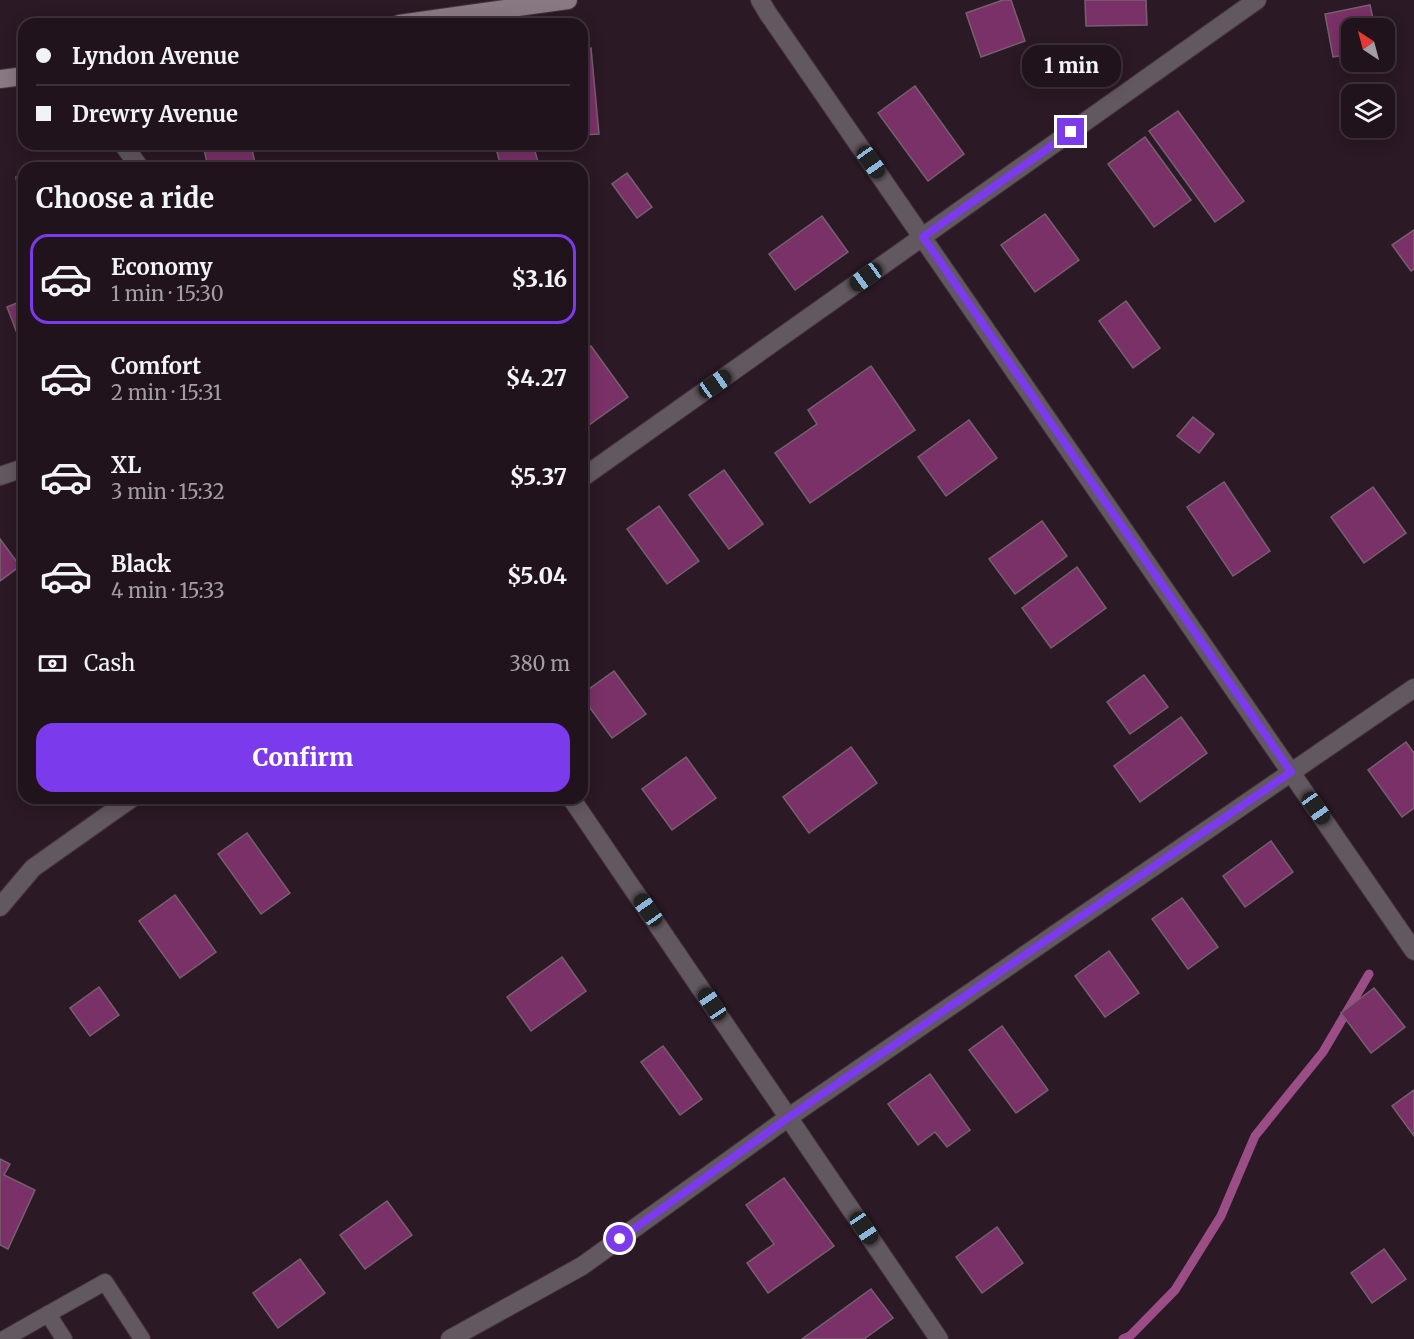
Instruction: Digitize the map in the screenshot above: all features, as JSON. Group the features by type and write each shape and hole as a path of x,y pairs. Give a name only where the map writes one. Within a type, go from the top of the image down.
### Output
{"street":[{"path":"441,18 568,0"},
{"path":"760,0 1414,951"},
{"path":"588,474 1257,0"},
{"path":"0,79 18,77"},
{"path":"0,476 18,470"},
{"path":"450,1339 582,1266 789,1117 1414,688"},
{"path":"0,907 33,868 124,804"},
{"path":"575,804 939,1339"}],"lane":[{"path":"4,1339 105,1282 142,1339"},
{"path":"48,1314 64,1339"}],"building":[{"path":"1003,0 1011,0 1025,41 981,57 966,13"},
{"path":"1085,0 1146,0 1147,25 1086,26"},
{"path":"1370,5 1373,18 1341,18 1341,56 1333,57 1325,14"},
{"path":"588,48 591,48 599,134 588,135"},
{"path":"915,86 964,154 928,181 878,113"},
{"path":"1178,111 1244,201 1215,222 1149,131"},
{"path":"1145,137 1191,200 1154,227 1108,164"},
{"path":"204,150 252,150 255,162 207,162"},
{"path":"496,150 535,150 538,162 500,162"},
{"path":"627,173 652,207 637,218 612,184"},
{"path":"1045,214 1079,260 1035,292 1001,245"},
{"path":"822,216 848,252 795,290 769,254"},
{"path":"1414,230 1414,269 1411,271 1392,245"},
{"path":"1126,301 1160,348 1133,368 1099,321"},
{"path":"18,302 18,336 7,307"},
{"path":"591,346 628,397 588,426 588,348"},
{"path":"871,366 915,430 810,503 775,453 817,424 808,410"},
{"path":"1193,417 1214,434 1199,453 1177,436"},
{"path":"969,420 997,458 946,496 918,457"},
{"path":"724,470 763,524 729,549 689,495"},
{"path":"1224,482 1270,551 1233,576 1187,507"},
{"path":"1373,487 1406,533 1364,563 1331,517"},
{"path":"659,506 699,561 667,584 627,529"},
{"path":"1042,521 1067,556 1015,594 989,559"},
{"path":"0,539 18,563 18,568 0,581"},
{"path":"1077,567 1106,608 1051,648 1022,608"},
{"path":"614,671 646,714 612,738 588,705 588,690"},
{"path":"1144,675 1168,707 1130,734 1107,702"},
{"path":"1181,717 1207,753 1140,802 1114,766"},
{"path":"1406,742 1414,753 1414,808 1402,817 1368,770"},
{"path":"851,747 877,783 809,833 783,797"},
{"path":"686,757 716,798 672,830 642,789"},
{"path":"247,833 290,893 261,914 218,854"},
{"path":"1271,841 1293,872 1245,907 1223,876"},
{"path":"175,895 216,952 180,978 139,921"},
{"path":"1182,898 1218,947 1188,969 1152,919"},
{"path":"1109,951 1139,993 1105,1017 1075,976"},
{"path":"562,957 586,991 531,1031 507,997"},
{"path":"99,987 119,1015 90,1036 70,1008"},
{"path":"1374,988 1405,1027 1371,1053 1341,1013"},
{"path":"1002,1026 1048,1090 1016,1113 969,1050"},
{"path":"663,1046 702,1099 680,1115 641,1062"},
{"path":"930,1074 970,1130 947,1147 935,1132 918,1145 888,1104"},
{"path":"1414,1090 1414,1136 1392,1106"},
{"path":"0,1159 10,1164 4,1175 35,1190 8,1249 0,1245"},
{"path":"784,1178 834,1246 768,1293 747,1263 774,1244 746,1205"},
{"path":"387,1201 412,1235 365,1269 340,1235"},
{"path":"997,1227 1023,1263 982,1293 956,1257"},
{"path":"1384,1249 1406,1279 1372,1303 1351,1273"},
{"path":"300,1259 325,1293 278,1328 253,1293"},
{"path":"871,1289 893,1318 864,1339 802,1339"}],"waterway":[{"path":"1123,1339 1130,1336 1175,1290 1221,1216 1255,1136 1323,1052 1369,974"}],"route":[{"path":"620,1239 789,1117 1291,772 923,237 1071,132"}]}
